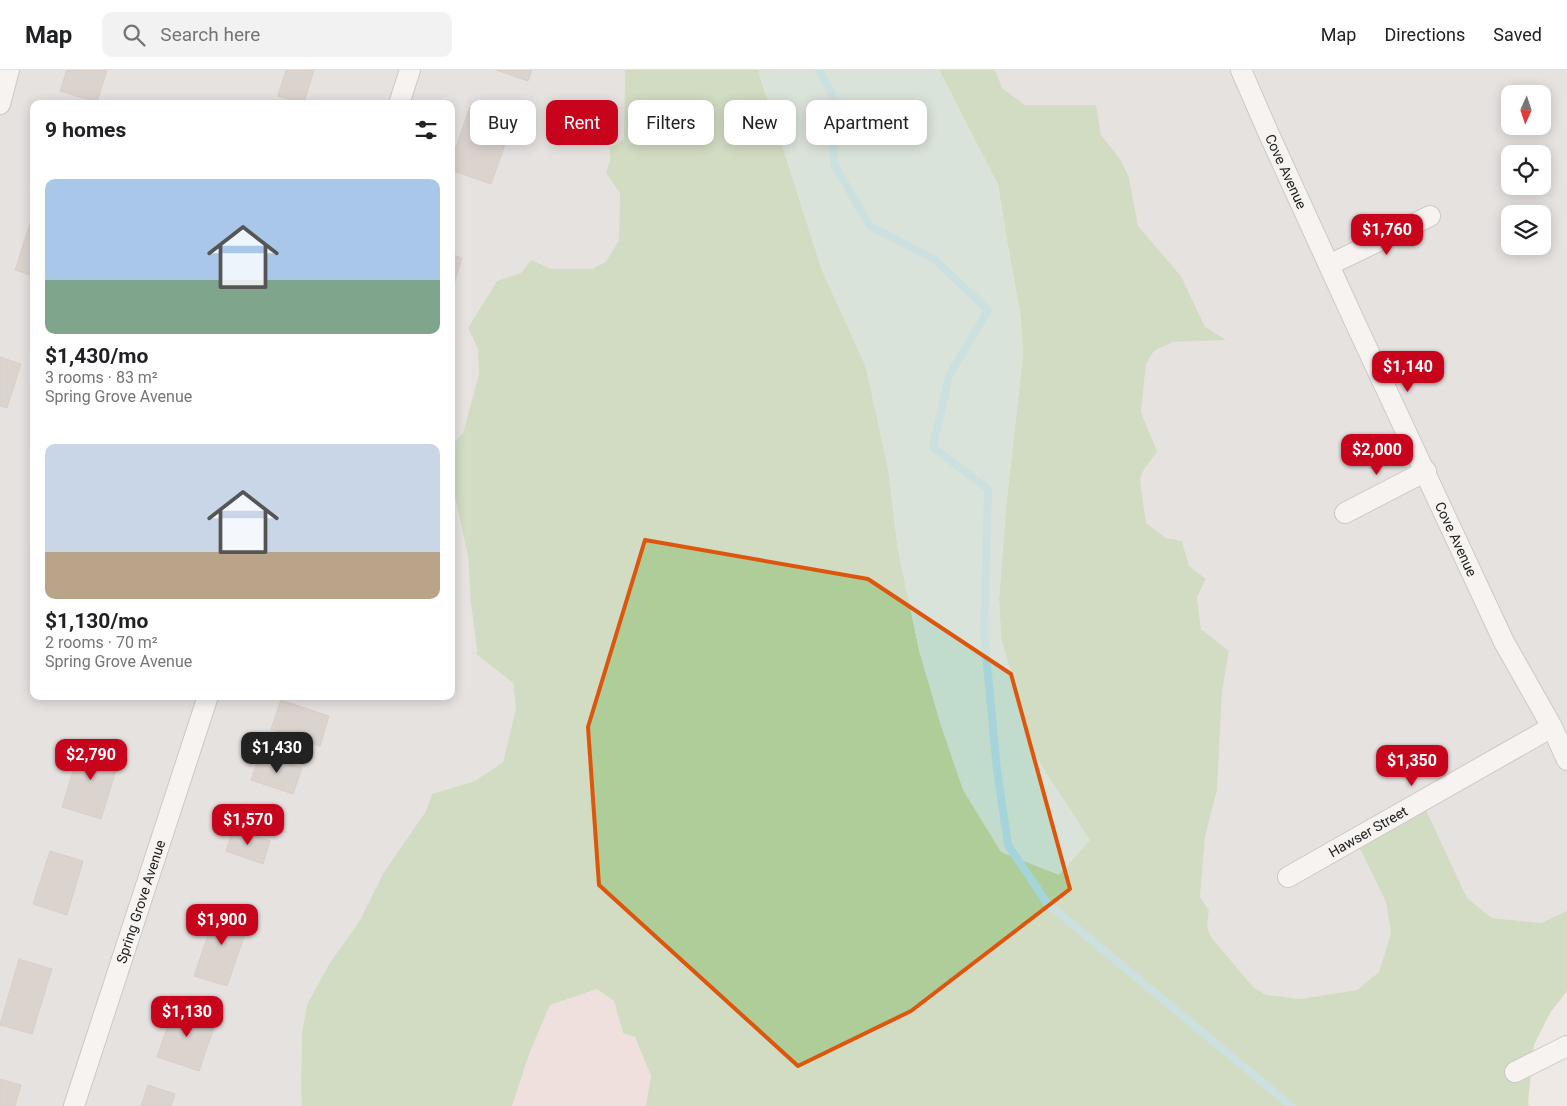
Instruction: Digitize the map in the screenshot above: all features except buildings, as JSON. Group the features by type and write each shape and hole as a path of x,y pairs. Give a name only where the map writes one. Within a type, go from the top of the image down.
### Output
{"street":[{"path":"0,104 10,70"},
{"path":"400,100 410,70"},
{"name":"Cove Avenue","path":"1241,70 1329,266 1504,642 1552,727 1567,760"},
{"path":"1329,266 1430,216"},
{"path":"1345,513 1426,471"},
{"name":"Spring Grove Avenue","path":"74,1106 207,700"},
{"name":"Hawser Street","path":"1288,877 1552,727"},
{"path":"1516,1072 1567,1046"}],"highlighted area":[{"path":"645,540 868,579 1011,674 1070,889 911,1011 798,1066 599,885 588,727"}],"shaded area":[{"path":"0,70 625,70 624,139 618,143 618,100 546,100 546,145 615,145 610,148 610,161 606,173 620,193 619,240 606,263 592,269 552,269 531,260 521,273 497,281 468,328 478,349 479,374 463,433 455,442 455,100 30,100 30,700 455,700 455,497 468,556 476,654 513,683 516,709 503,762 475,781 432,794 426,811 384,872 359,922 329,964 307,1005 302,1033 302,1106 0,1106"},
{"path":"995,70 1567,70 1567,911 1541,923 1492,918 1467,898 1419,795 1353,834 1386,902 1391,933 1379,972 1357,990 1300,999 1267,995 1254,988 1211,937 1207,926 1209,910 1200,897 1205,837 1217,790 1222,692 1229,651 1201,629 1197,597 1182,541 1166,538 1146,523 1140,480 1143,471 1156,452 1141,412 1146,364 1154,351 1173,342 1224,340 1205,327 1181,276 1138,226 1129,176 1120,159 1101,135 1096,105 1025,105 1002,88"},
{"path":"597,989 614,1001 623,1033 635,1037 651,1076 646,1106 512,1106 529,1054 550,1005"}],"green space":[{"path":"625,70 758,70 768,100 724,100 724,145 782,145 822,270 866,367 888,468 898,549 920,654 1089,840 1034,754 1001,638 999,599 1006,506 1023,354 1020,312 998,185 939,70 995,70 1002,88 1025,105 1096,105 1101,135 1120,159 1129,177 1138,226 1181,276 1205,327 1226,340 1173,342 1154,351 1146,364 1141,412 1157,452 1143,471 1140,480 1146,523 1166,538 1182,541 1189,566 1206,579 1197,597 1201,629 1229,651 1222,692 1217,790 1205,837 1200,897 1209,910 1207,926 1211,937 1254,988 1267,995 1300,999 1357,990 1379,972 1391,933 1386,902 1353,834 1354,827 1402,801 1419,795 1467,898 1492,918 1541,923 1567,911 1567,991 1550,1013 1534,1045 1529,1106 646,1106 651,1076 635,1037 623,1033 614,1001 597,989 550,1005 529,1054 512,1106 302,1106 302,1033 307,1005 329,964 359,922 384,872 426,811 432,794 475,781 503,762 516,709 513,683 476,654 468,556 455,497 455,442 463,433 479,374 478,349 468,328 497,281 521,273 531,260 552,269 592,269 606,262 619,240 620,193 606,173 610,161 610,148 618,145 618,143 624,139"},
{"path":"758,70 939,70 998,185 1020,312 1023,354 1006,506 999,599 1001,638 1034,754 1090,840 1059,875 1001,852 963,790 941,726 920,654 898,549 888,468 866,367 822,270 782,145 796,145 796,100 768,100"}],"waterway":[{"path":"819,70 832,93 834,164 870,226 934,259 988,310 949,376 933,447 988,489 984,632 997,770 1008,845 1047,903 1291,1106"}]}
